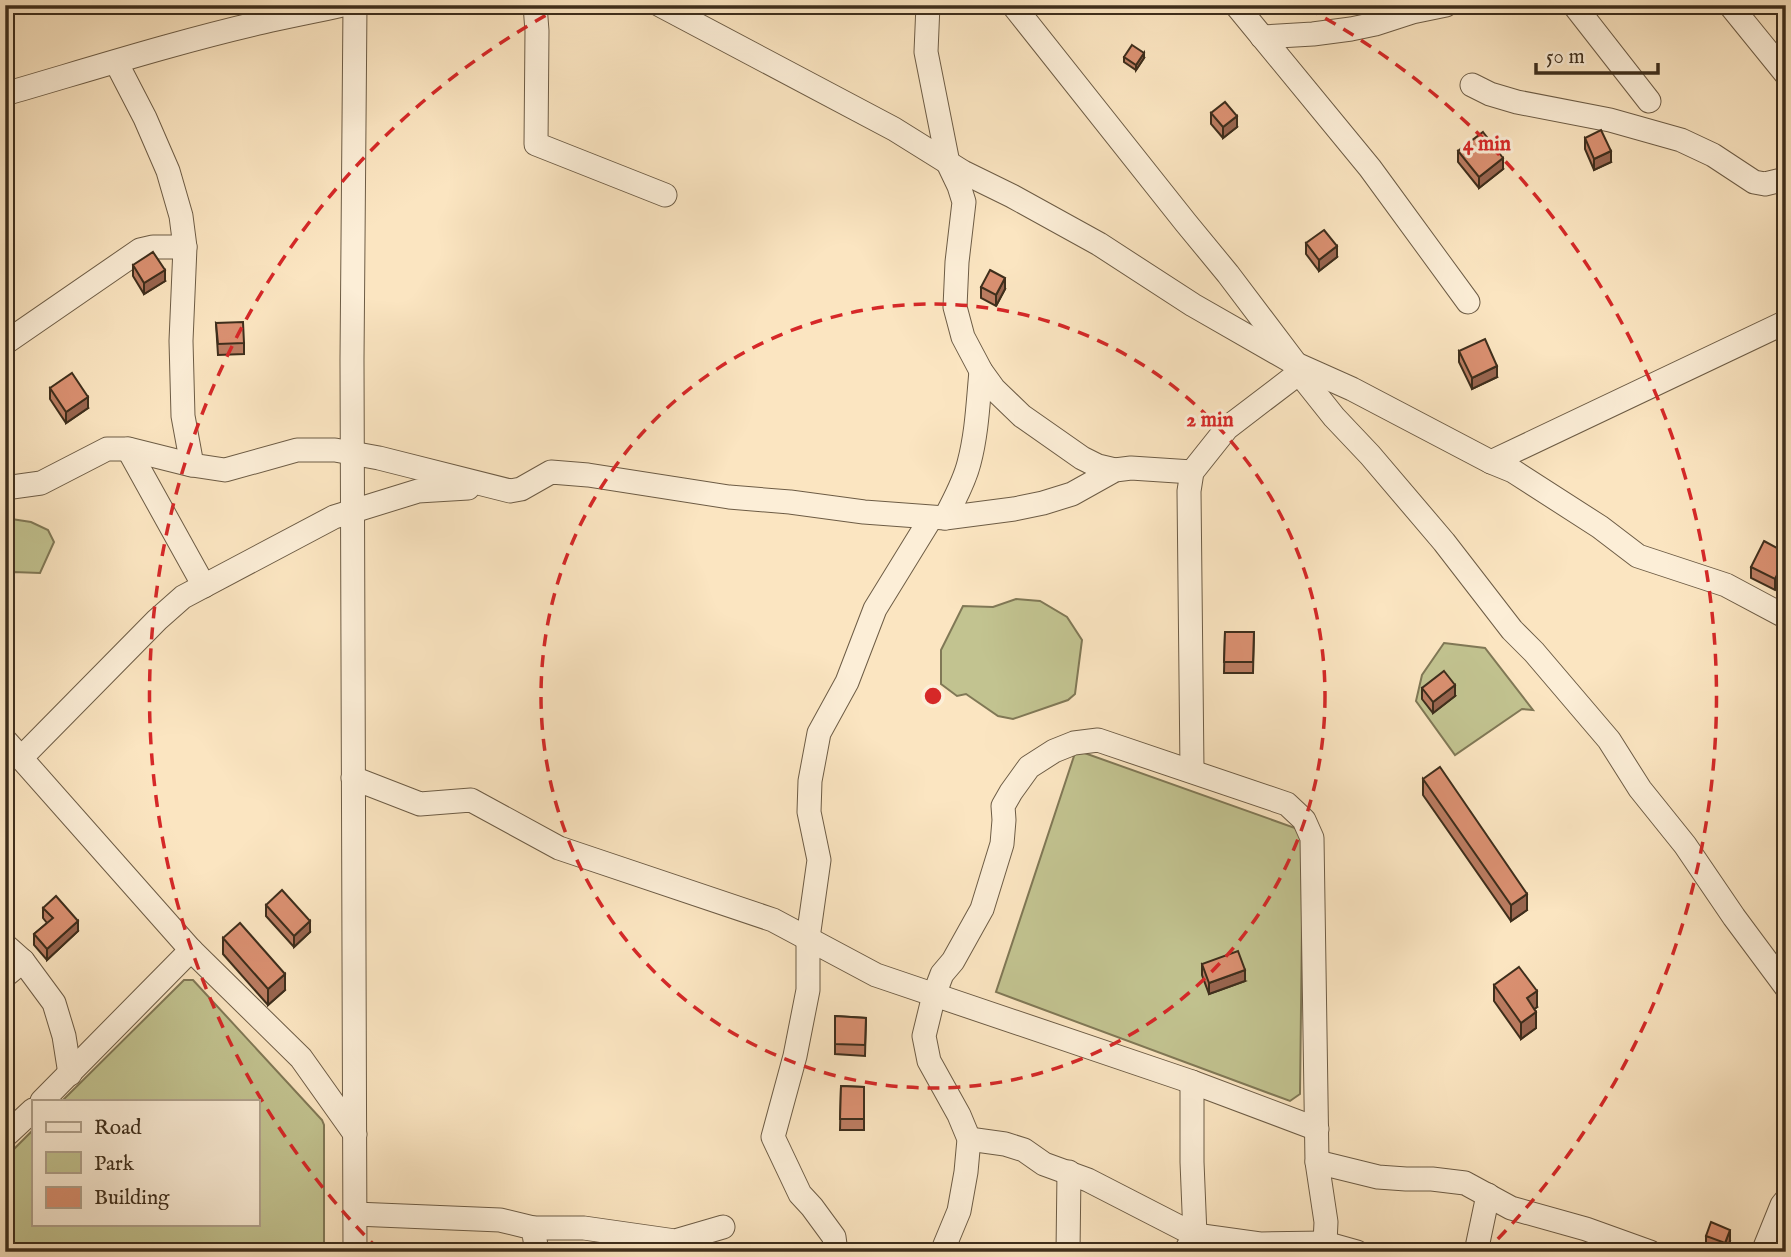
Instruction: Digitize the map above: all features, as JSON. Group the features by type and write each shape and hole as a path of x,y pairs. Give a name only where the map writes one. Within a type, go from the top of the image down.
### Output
{"street":[{"path":"5,94 263,22 342,5"},
{"path":"355,5 352,453 355,1252"},
{"path":"536,5 536,145 665,195"},
{"path":"660,5 894,129 948,163 1099,244 1297,369 1352,389 1491,462 1514,471 1600,527 1638,556 1726,585 1786,617"},
{"path":"928,5 926,52 948,163 964,202 955,307 963,337 981,371 994,389 1022,416 1082,458 1098,466 1115,470 1131,468 1192,472"},
{"path":"1013,5 1228,274 1334,416 1444,542 1512,630 1609,740 1640,789 1685,845 1786,987"},
{"path":"1236,5 1370,168 1468,302"},
{"path":"1262,37 1351,29 1446,5"},
{"path":"1574,5 1650,101"},
{"path":"1730,5 1786,74"},
{"path":"117,62 168,171 181,216 185,247 181,341 183,416 192,465"},
{"path":"1472,85 1517,102 1610,120 1681,141 1713,155 1754,182 1765,184 1786,179"},
{"path":"5,342 140,250 153,247 185,247"},
{"path":"1491,462 1786,322"},
{"path":"1192,770 1189,491 1192,472 1227,428 1297,369"},
{"path":"836,1252 834,1237 800,1194 773,1137 795,1056 808,990 808,938 819,860 809,812 810,781 819,733 847,682 876,609 960,489 974,438 981,371"},
{"path":"5,488 41,483 107,449 128,449 225,470 298,450 335,450 379,458 510,491 521,489 551,472 589,475 729,497 938,518 1043,503 1072,494 1115,470"},
{"path":"128,449 204,586"},
{"path":"22,757 183,597 334,517 418,491 486,486"},
{"path":"5,740 191,950 301,1058 355,1133"},
{"path":"942,1252 959,1211 969,1139 929,1061 924,1037 934,995 942,974 953,961 982,909 1002,844 1003,806 1011,792 1029,768 1054,751 1074,743 1098,740 1286,804 1304,820 1312,838 1317,1162 1326,1222 1324,1247"},
{"path":"353,778 420,804 471,800 559,848 773,920 876,975 1192,1083 1317,1129"},
{"path":"5,946 23,961 54,1003 64,1036 69,1074"},
{"path":"43,1100 191,950"},
{"path":"5,976 23,961"},
{"path":"1190,1243 1192,1083"},
{"path":"5,1136 32,1111"},
{"path":"969,1139 1005,1144 1024,1150 1044,1164 1088,1180 1190,1243 1324,1247 1357,1252"},
{"path":"1317,1162 1378,1177 1432,1179 1465,1184 1511,1208 1586,1229 1650,1252"},
{"path":"1068,1252 1069,1172"},
{"path":"1475,1252 1488,1195"},
{"path":"1763,1252 1786,1200"},
{"path":"355,1214 500,1220 533,1228 584,1228 675,1246 723,1227"},
{"path":"533,1228 537,1252"}],"green space":[{"path":"5,518 31,522 48,530 54,542 40,573 13,572 5,575"},
{"path":"1016,599 1040,601 1067,617 1082,640 1075,694 1068,700 1013,719 998,716 966,694 957,696 941,684 941,650 963,606 993,607"},
{"path":"1444,643 1485,648 1533,710 1522,709 1455,755 1416,701 1422,675"},
{"path":"1076,750 1295,828 1303,840 1300,1094 1290,1101 996,992"},
{"path":"184,980 193,980 322,1120 324,1252 5,1252 5,1158 32,1131 32,1226 259,1226 259,1100 63,1100"}],"building":[{"path":"1132,45 1144,53 1136,65 1124,57"},
{"path":"1225,102 1237,116 1223,127 1211,113"},
{"path":"1601,130 1611,151 1594,159 1585,138"},
{"path":"1483,132 1503,158 1479,177 1458,151"},
{"path":"1324,230 1337,246 1319,260 1306,243"},
{"path":"153,252 165,270 144,283 133,265"},
{"path":"990,270 1005,278 996,295 981,287"},
{"path":"243,322 244,343 218,344 216,323"},
{"path":"1485,339 1497,366 1472,378 1459,351"},
{"path":"72,373 88,397 66,412 50,388"},
{"path":"1764,541 1786,553 1775,579 1751,567"},
{"path":"1225,632 1254,632 1253,662 1224,662"},
{"path":"1444,671 1455,685 1433,702 1422,688"},
{"path":"1440,767 1527,894 1511,905 1423,779"},
{"path":"282,890 310,921 294,936 266,905"},
{"path":"56,896 78,921 47,949 34,934 53,918 43,908"},
{"path":"240,923 285,974 268,989 223,938"},
{"path":"1238,951 1245,970 1209,983 1202,964"},
{"path":"1519,967 1537,991 1527,998 1536,1012 1521,1023 1494,985"},
{"path":"835,1016 866,1018 865,1045 835,1044"},
{"path":"841,1086 864,1087 864,1119 840,1119"},
{"path":"1711,1222 1730,1230 1725,1243 1706,1236"}]}
